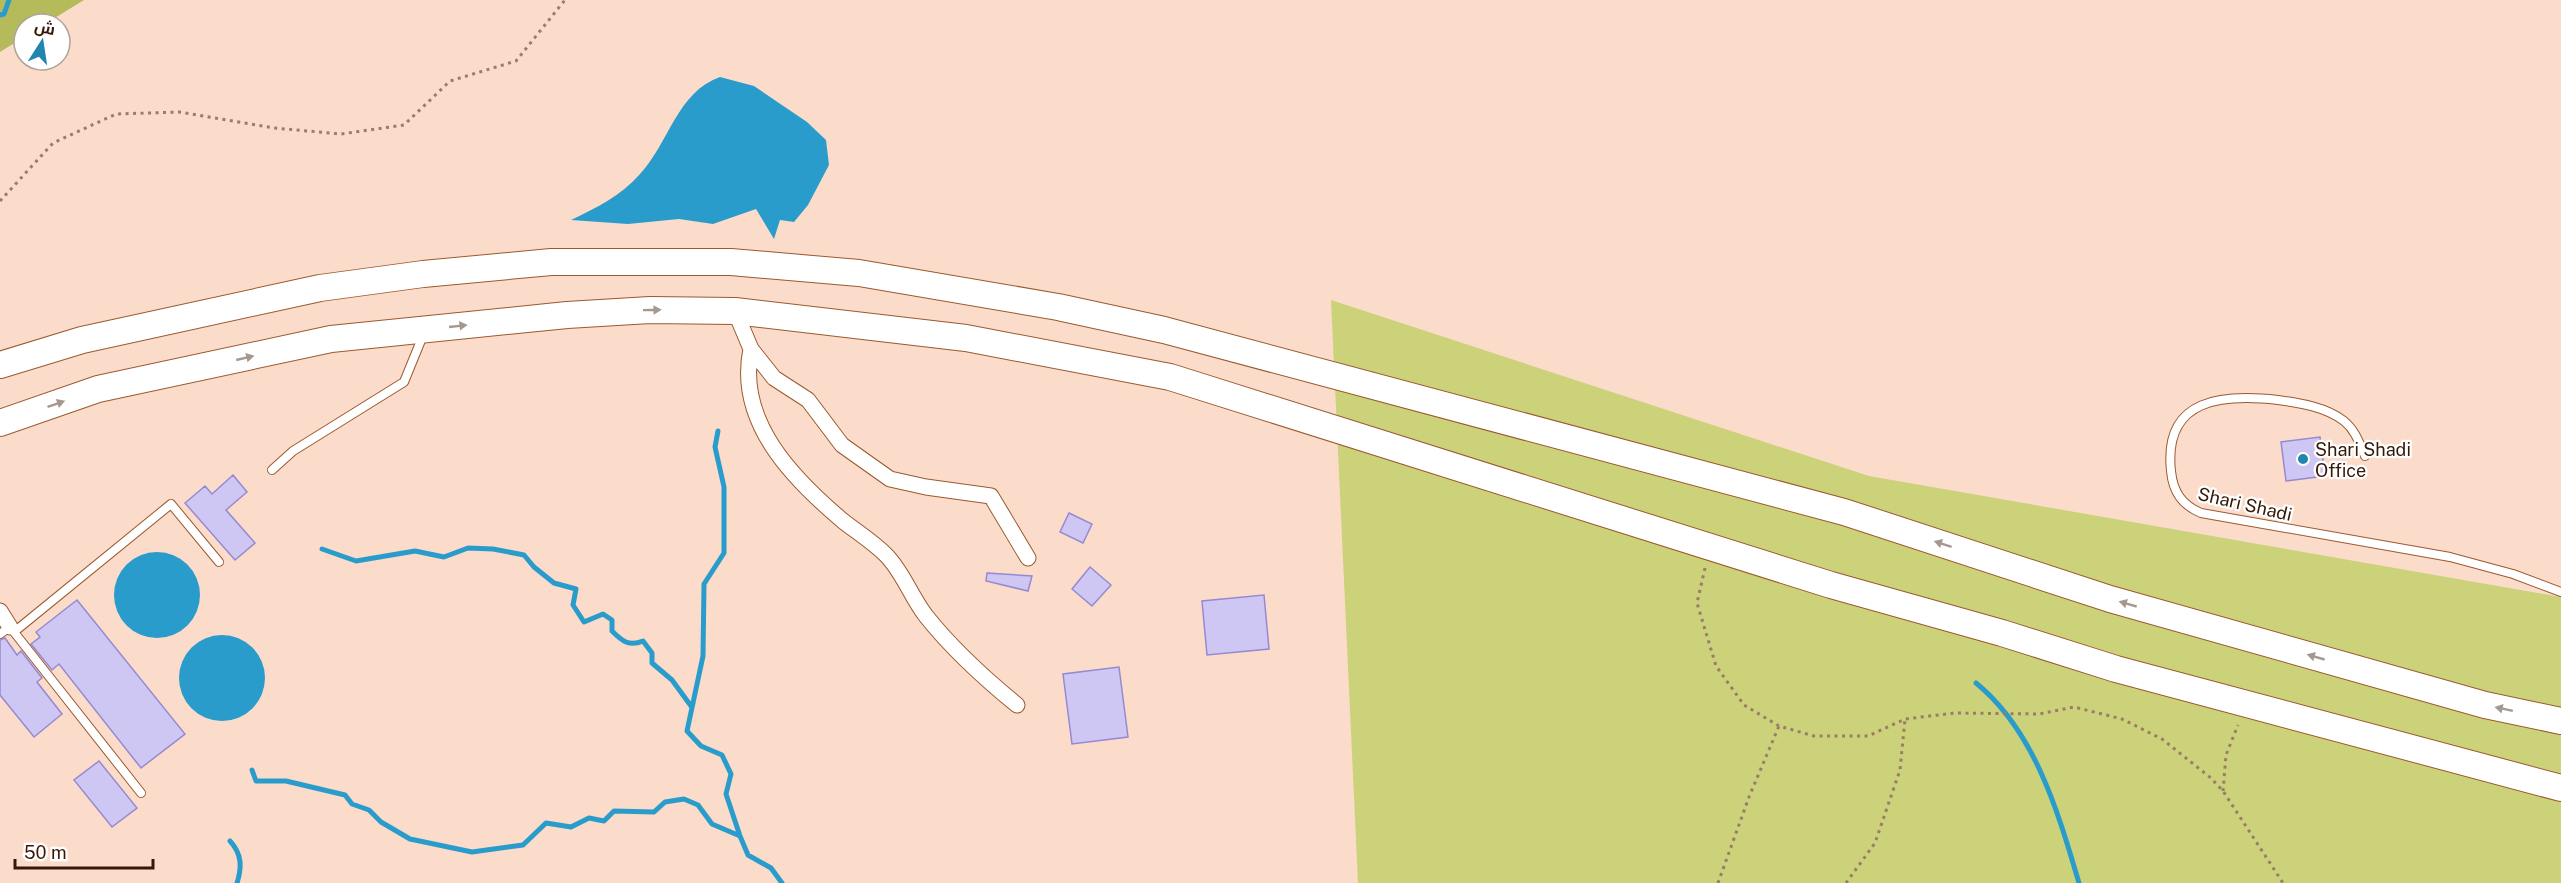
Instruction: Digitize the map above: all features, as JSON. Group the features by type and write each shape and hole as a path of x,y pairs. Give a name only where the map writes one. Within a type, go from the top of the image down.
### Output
{"highway":[{"path":"0,364 82,340 320,288 423,274 551,262 731,262 859,273 1058,306 1164,330 1844,512 2110,599 2485,705 2561,721"},
{"path":"0,423 98,389 331,339 426,329 650,310 735,311 966,338 1170,377 1710,545 1831,585 2002,633 2116,669 2561,788"}],"street":[{"path":"735,311 751,349 774,378 808,400 842,445 890,479 926,487 991,496 1028,558"},
{"path":"751,349 747,367 748,389 760,425 775,452 803,484 886,556 924,614 960,655 1017,705"},
{"path":"0,611 8,631"}],"lane":[{"path":"272,470 293,451 404,382 426,329"},
{"name":"Shari Shadi","path":"2365,456 2356,433 2343,420 2316,407 2270,399 2225,397 2203,404 2187,415 2176,430 2171,446 2170,461 2171,476 2184,505 2201,513 2450,557 2513,574 2561,592"},
{"path":"141,793 8,631 171,504 219,562"}],"path":[{"path":"0,201 53,143 116,114 179,112 274,128 341,134 404,125 450,81 516,61 566,0"},
{"path":"1710,545 1697,603 1716,666 1744,705 1779,726 1814,736 1868,736 1905,719 1955,712 2039,714 2074,707 2122,719 2162,739 2211,778 2223,791 2283,883"},
{"path":"2223,791 2226,755 2247,704"},
{"path":"1846,883 1875,843 1900,770 1905,719"},
{"path":"1718,883 1749,797 1779,726"}],"green space":[{"path":"0,0 84,0 64,12 12,12 12,44 0,52"},
{"path":"1331,300 1869,476 2561,597 2561,883 1358,883"}],"water":[{"path":"720,77 754,86 807,122 826,140 829,165 808,205 794,222 780,220 774,239 756,209 713,224 679,219 628,224 571,220 608,201 633,182 650,162 683,106 705,84"},
{"path":"157,552 181,559 193,571 200,595 193,619 181,631 157,638 133,631 121,619 114,595 121,571 133,559"},
{"path":"222,635 246,642 258,654 265,678 258,702 246,714 222,721 198,714 186,702 179,678 186,654 198,642"}],"building":[{"name":"Shari Shadi Office","path":"2320,437 2325,476 2286,481 2281,442"},
{"path":"233,475 247,492 226,510 255,543 235,560 185,503 205,486 212,494"},
{"path":"1069,513 1092,524 1083,543 1060,532"},
{"path":"1090,567 1111,585 1092,606 1072,589"},
{"path":"987,573 1032,576 1028,591 986,581"},
{"path":"1264,595 1269,649 1207,655 1202,601"},
{"path":"77,600 185,734 141,768 59,664 52,670 31,644 40,637 36,632"},
{"path":"5,638 17,655 21,651 42,678 37,682 62,714 34,737 0,695 0,640"},
{"path":"1119,667 1128,737 1072,744 1063,674"},
{"path":"99,761 137,808 112,827 74,780"}],"waterway":[{"path":"0,15 4,14 9,0"},
{"path":"718,431 715,447 724,487 724,553 704,584 703,656 687,731 701,746 722,755 731,774 726,794 740,836"},
{"path":"322,549 356,561 415,551 444,557 468,548 493,549 524,555 534,567 554,583 576,589 573,605 584,622 603,614 612,620 612,631 623,640 630,643 643,641 652,653 652,663 672,680 691,706"},
{"path":"1976,683 1997,702 2014,725 2042,774 2079,883"},
{"path":"252,770 256,781 286,781 345,795 352,804 369,810 381,822 410,839 472,852 523,845 546,823 571,827 589,818 604,821 614,811 654,812 665,802 684,799 698,805 712,824 740,836 748,855 771,868 782,883"},
{"path":"230,841 240,861 237,883"}],"place":[{"name":"Shari Shadi Office","path":"2303,459"}]}
